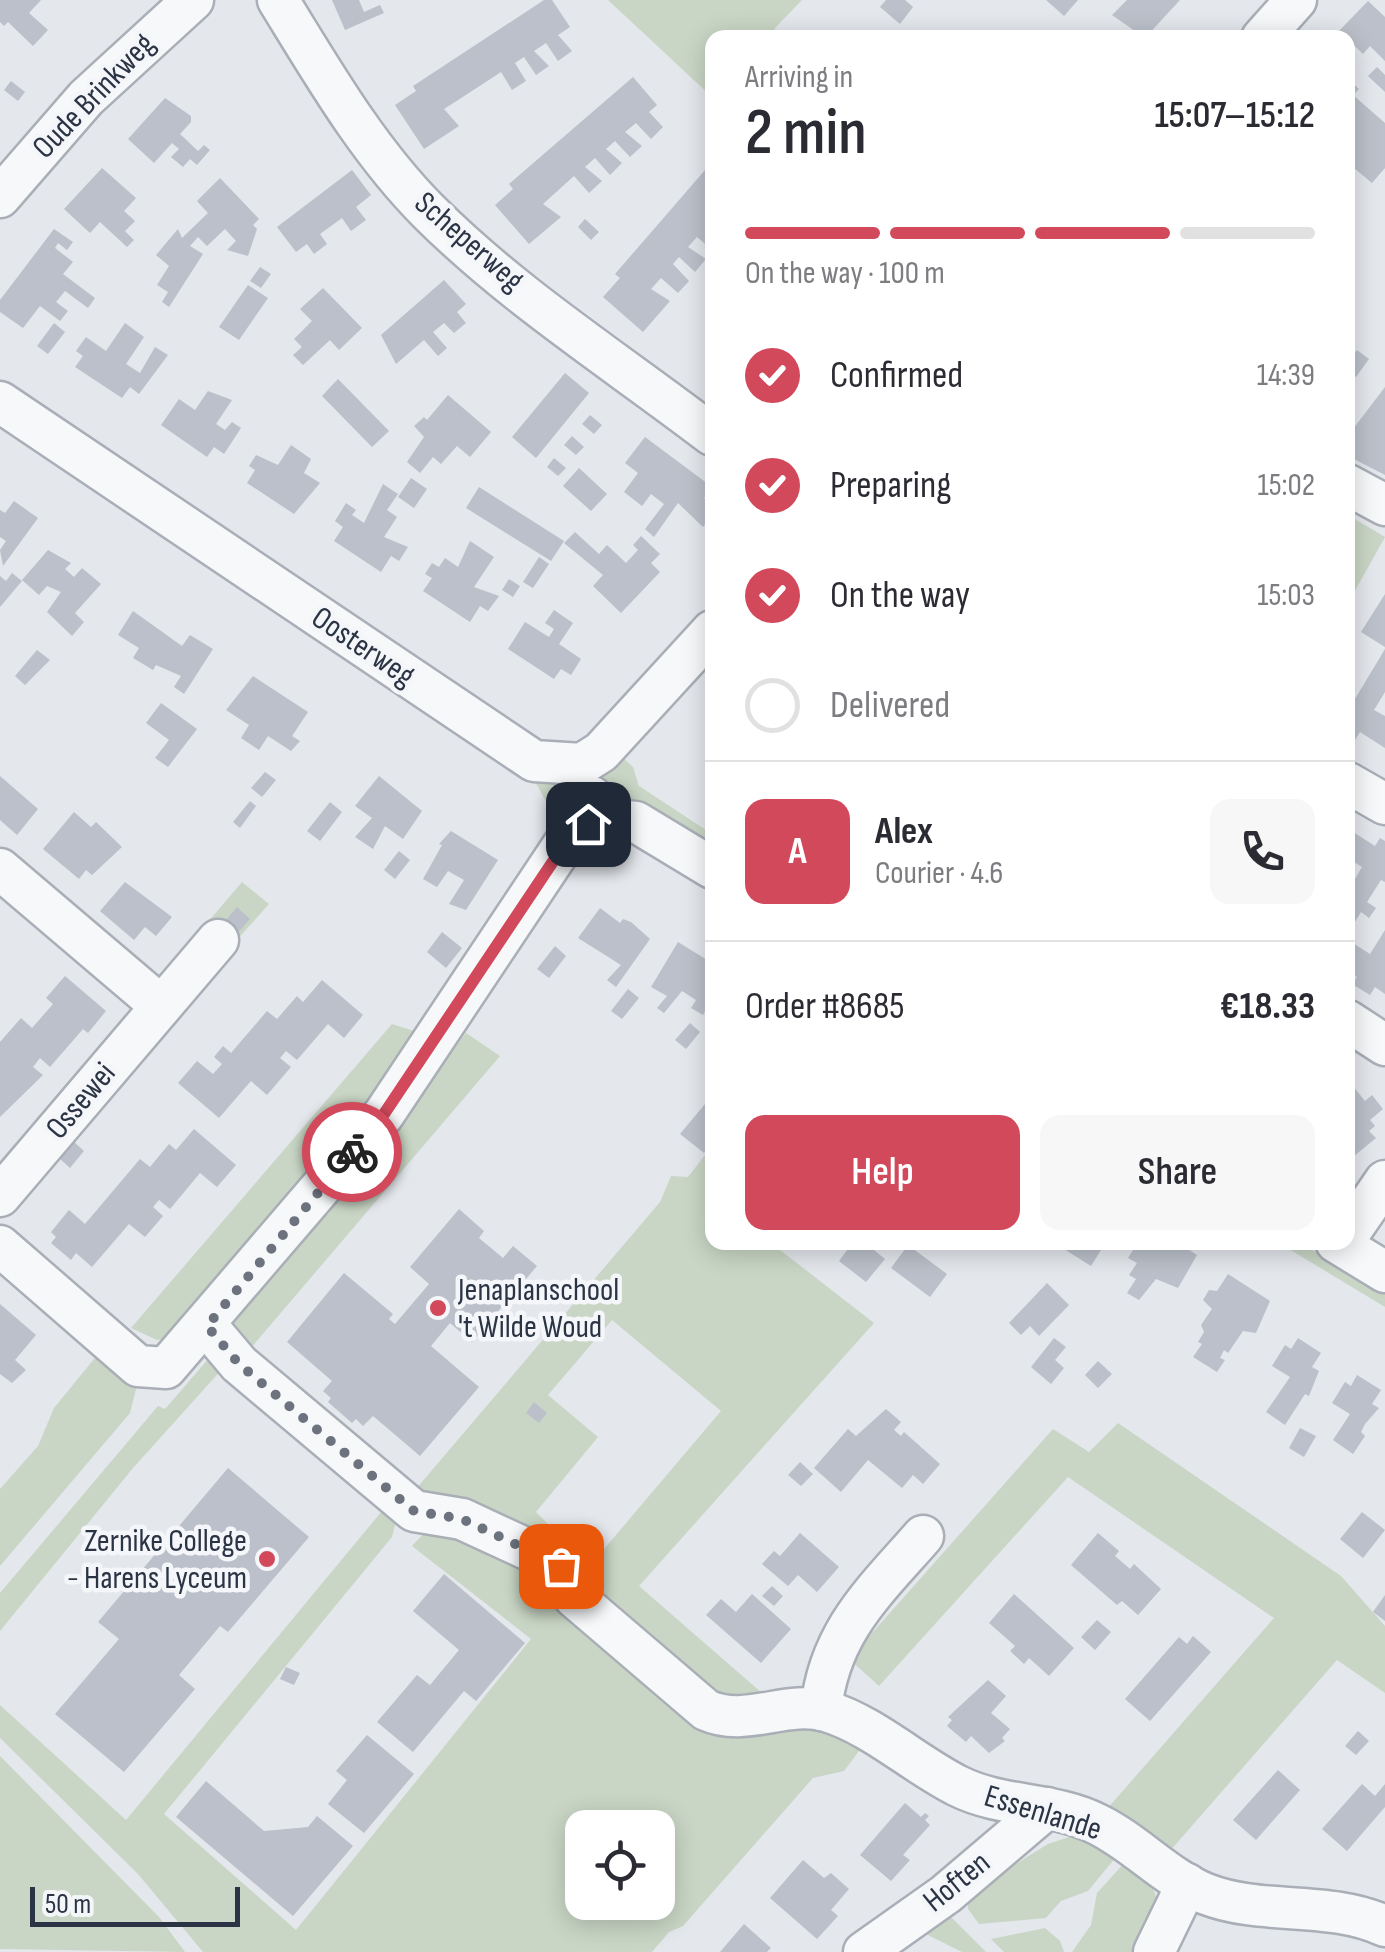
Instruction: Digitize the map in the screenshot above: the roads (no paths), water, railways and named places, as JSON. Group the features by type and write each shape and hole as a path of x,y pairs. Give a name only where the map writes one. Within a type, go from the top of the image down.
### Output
{"street":[{"name":"Oude Brinkweg","path":"0,197 99,85 192,0"},
{"name":"Scheperweg","path":"278,0 391,171 428,212 473,254 705,430"},
{"path":"1269,30 1296,0"},
{"name":"Oosterweg","path":"0,402 516,752 554,766 582,764"},
{"path":"1355,489 1385,504"},
{"path":"599,818 582,764 611,744 705,640"},
{"path":"1355,787 1385,804"},
{"path":"0,1246 138,1366 166,1368 207,1326 384,1114 566,842 599,818 636,822 705,864"},
{"path":"0,868 161,1006"},
{"name":"Ossewei","path":"0,1196 218,940"},
{"path":"1355,1026 1385,1045"},
{"path":"1355,1223 1385,1181"},
{"path":"1354,1250 1385,1272"},
{"name":"Essenlande","path":"207,1326 239,1364 414,1511 462,1519 528,1550 558,1547 574,1598 706,1710 734,1718 790,1708 822,1710 843,1717 912,1761 980,1796 1048,1808 1096,1823 1186,1884 1242,1904 1314,1908 1385,1926"},
{"path":"822,1710 829,1662 843,1632 923,1536"},
{"name":"Hoften","path":"864,1952 946,1894 1048,1808"},
{"path":"1154,1952 1186,1884"}],"place":[{"name":"Jenaplanschool 't Wilde Woud","path":"438,1308"},
{"name":"Zernike College - Harens Lyceum","path":"267,1559"}]}
